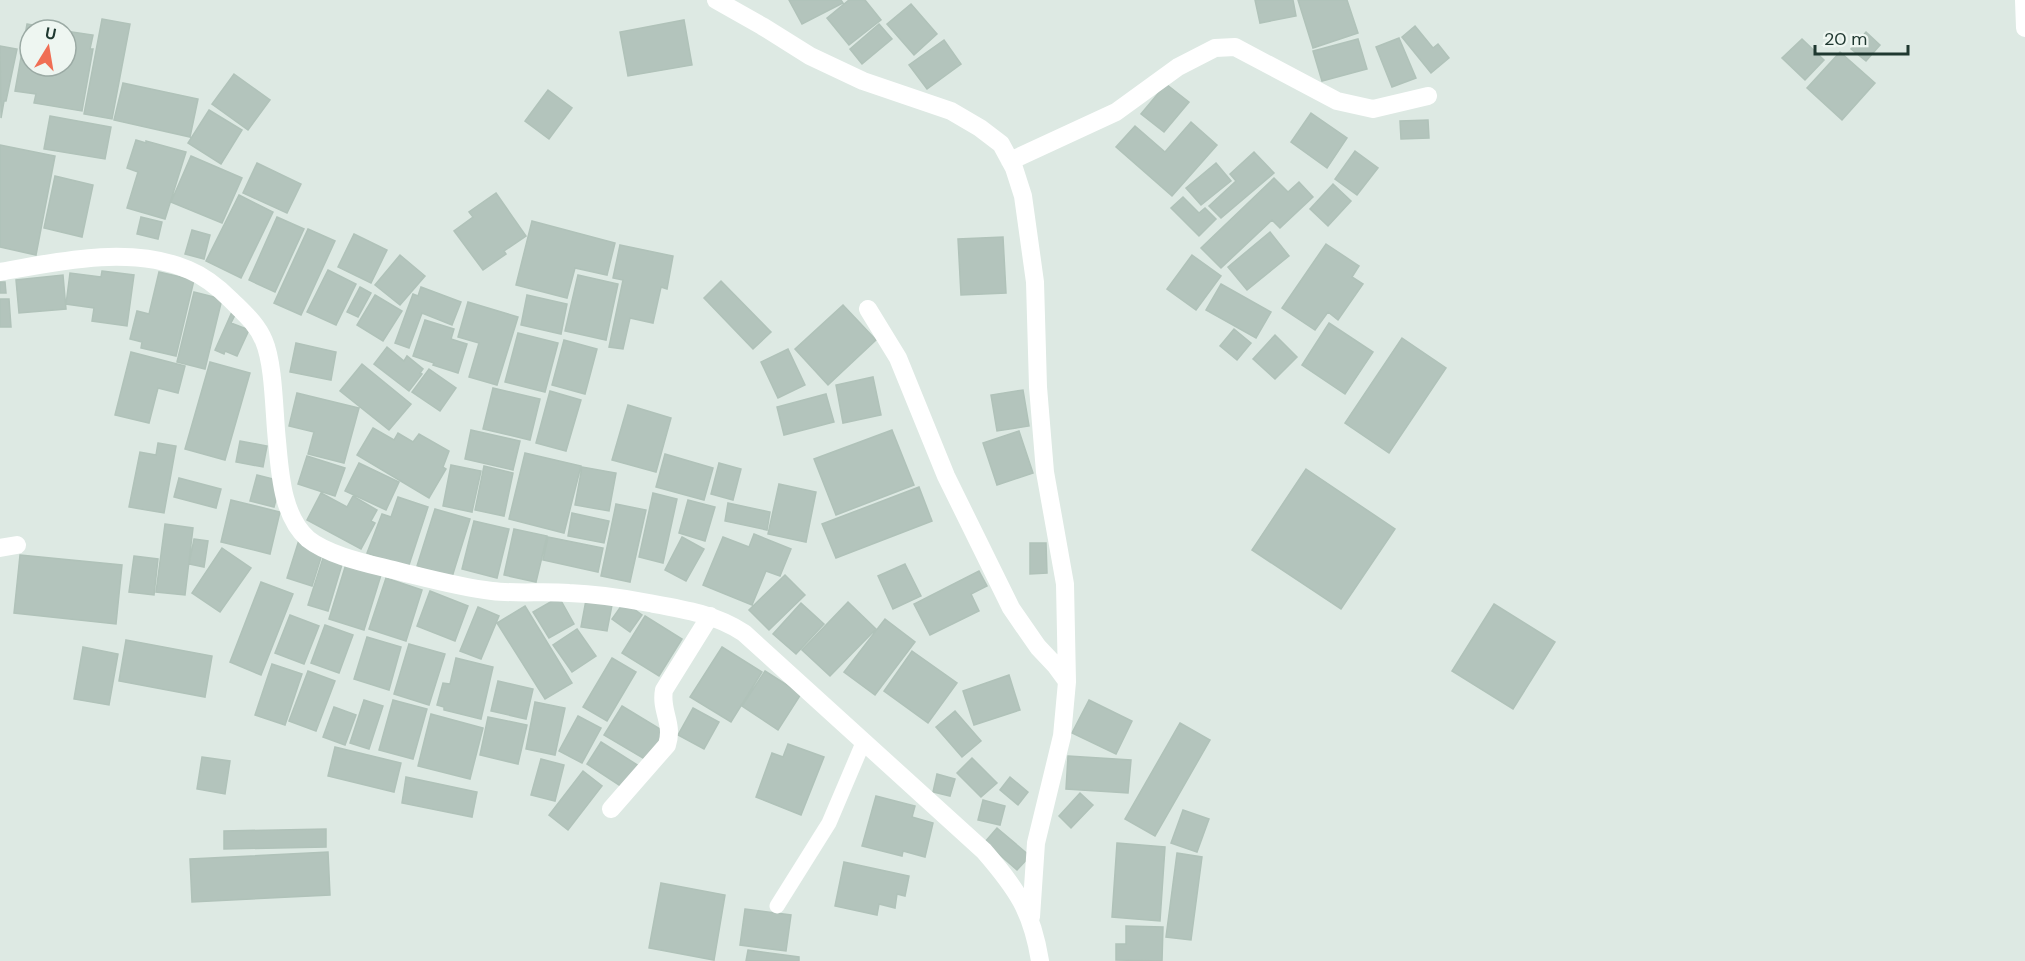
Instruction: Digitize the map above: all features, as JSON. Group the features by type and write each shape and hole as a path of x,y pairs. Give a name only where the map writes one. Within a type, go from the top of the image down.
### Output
{"street":[{"path":"716,0 810,56 863,81 951,111 980,128 1001,144 1023,196 1035,282 1038,387 1045,472 1065,584 1067,682 1062,736 1036,843 1031,919 1040,961"},
{"path":"2024,0 2025,28"},
{"path":"1010,161 1116,112 1178,67 1215,48 1235,47 1337,101 1373,109 1428,96"},
{"path":"0,272 72,261 142,258 160,260 190,270 218,287 258,328 266,343 281,479 297,527 310,540 334,552 366,563 458,586 494,591 595,594 689,610 727,622 744,633 984,851 1014,888 1031,919"},
{"path":"868,309 898,358 946,477 1011,608 1038,648 1055,664 1067,682"},
{"path":"612,810 668,745 671,733 662,700 664,690 710,616"}],"lane":[{"path":"777,906 829,823 863,742"}],"building":[{"path":"789,0 841,0 843,3 802,24"},
{"path":"849,0 865,0 881,20 849,45 827,18"},
{"path":"1255,0 1293,0 1296,16 1260,23"},
{"path":"1298,0 1347,0 1358,33 1313,48"},
{"path":"911,4 937,34 914,55 887,24"},
{"path":"102,19 130,24 112,119 84,114"},
{"path":"684,20 692,65 628,76 620,32"},
{"path":"879,24 892,39 862,64 850,49"},
{"path":"1415,26 1433,48 1438,44 1449,58 1431,73 1402,37"},
{"path":"1866,32 1880,45 1866,61 1851,49"},
{"path":"78,33 93,35 90,49 93,49 82,111 34,103 36,94 15,91 18,74 18,78 78,78"},
{"path":"1399,38 1416,78 1392,87 1376,47"},
{"path":"1358,39 1367,69 1322,81 1313,51"},
{"path":"1802,39 1824,60 1805,80 1782,58"},
{"path":"944,40 961,64 927,89 909,65"},
{"path":"0,46 17,49 1,118"},
{"path":"1840,52 1875,83 1842,120 1807,88"},
{"path":"234,74 270,100 248,130 212,104"},
{"path":"123,83 198,99 190,137 114,120"},
{"path":"1166,84 1189,102 1164,132 1141,114"},
{"path":"548,90 572,108 549,139 525,121"},
{"path":"209,110 242,130 221,164 188,143"},
{"path":"1311,113 1347,138 1327,168 1291,142"},
{"path":"50,116 111,127 105,159 44,149"},
{"path":"1428,120 1429,138 1401,139 1400,121"},
{"path":"1191,122 1217,145 1172,196 1116,147 1135,126 1165,152"},
{"path":"136,140 186,152 165,219 127,208 138,172 127,168"},
{"path":"0,145 55,156 36,255 0,247"},
{"path":"1355,151 1378,168 1357,195 1335,179"},
{"path":"1254,152 1274,173 1221,218 1209,206 1236,181 1230,174"},
{"path":"191,156 242,178 222,223 171,202"},
{"path":"257,163 301,184 287,213 243,193"},
{"path":"1216,163 1231,181 1201,205 1186,188"},
{"path":"55,176 93,185 82,237 44,228"},
{"path":"1274,178 1288,192 1299,182 1313,197 1280,228 1272,220 1221,268 1201,248"},
{"path":"1333,184 1351,201 1328,226 1310,209"},
{"path":"496,193 526,236 504,251 506,254 483,270 454,231 473,217 469,212"},
{"path":"239,195 273,212 241,278 206,261"},
{"path":"1183,197 1199,213 1205,208 1216,219 1199,236 1171,208"},
{"path":"141,217 162,222 158,239 137,234"},
{"path":"277,217 304,229 275,292 249,280"},
{"path":"532,221 615,243 607,275 575,268 567,298 516,285"},
{"path":"308,229 335,241 301,315 274,303"},
{"path":"192,230 210,235 204,259 185,254"},
{"path":"1270,232 1289,256 1247,290 1228,267"},
{"path":"354,234 387,250 371,283 338,267"},
{"path":"1003,237 1006,293 961,295 958,239"},
{"path":"1326,244 1359,266 1352,277 1363,284 1338,320 1328,312 1315,330 1282,308"},
{"path":"620,245 673,256 667,289 661,287 653,323 630,318 623,349 609,347 623,280 613,278"},
{"path":"400,255 425,276 400,305 375,285"},
{"path":"1192,255 1221,276 1196,310 1167,289"},
{"path":"328,270 356,284 336,325 307,312"},
{"path":"102,271 134,275 127,326 92,321 94,308 66,304 70,273 101,277"},
{"path":"159,272 194,280 176,356 141,348 142,342 130,339 137,311 149,314"},
{"path":"63,275 66,309 19,313 16,280"},
{"path":"578,275 618,284 606,340 565,331"},
{"path":"721,281 771,332 753,349 704,298"},
{"path":"0,282 5,282 6,293 0,293"},
{"path":"1221,284 1271,312 1256,338 1206,310"},
{"path":"360,287 371,293 358,317 347,312"},
{"path":"421,287 461,302 452,325 422,313 409,348 395,343 413,294 418,296"},
{"path":"194,292 222,299 205,369 177,362"},
{"path":"375,295 402,311 383,341 357,325"},
{"path":"527,295 567,304 561,334 521,325"},
{"path":"0,299 9,299 11,327 0,327"},
{"path":"468,302 518,317 497,385 469,377 479,343 458,337"},
{"path":"843,305 876,340 828,385 795,349"},
{"path":"232,312 236,313 231,323 249,330 237,356 215,350"},
{"path":"425,320 454,329 451,339 467,344 458,373 413,356"},
{"path":"1329,323 1373,352 1345,394 1302,365"},
{"path":"1234,329 1251,343 1237,360 1220,346"},
{"path":"518,333 558,343 545,392 505,382"},
{"path":"1275,335 1297,357 1275,379 1253,359"},
{"path":"1402,338 1446,368 1389,453 1345,423"},
{"path":"564,340 597,349 585,394 552,385"},
{"path":"296,343 336,352 331,380 290,372"},
{"path":"387,347 404,361 407,356 423,369 420,373 422,374 409,391 374,364"},
{"path":"788,349 805,385 778,398 761,362"},
{"path":"131,352 185,366 178,393 158,388 149,423 115,415"},
{"path":"210,362 250,373 225,460 185,449"},
{"path":"362,364 411,404 389,430 340,391"},
{"path":"429,369 456,388 440,411 412,392"},
{"path":"873,377 881,415 843,423 836,385"},
{"path":"493,388 540,399 530,440 483,429"},
{"path":"1023,390 1029,426 997,431 991,395"},
{"path":"550,391 581,400 566,451 536,443"},
{"path":"297,393 359,408 344,463 308,454 314,432 289,426"},
{"path":"826,394 834,422 784,435 777,407"},
{"path":"628,405 671,418 656,472 612,460"},
{"path":"373,428 394,440 398,433 413,442 419,434 449,451 443,467 446,469 429,498 357,455"},
{"path":"471,430 520,441 513,470 465,459"},
{"path":"892,430 914,485 836,515 814,459"},
{"path":"1019,431 1033,473 997,485 983,443"},
{"path":"240,441 267,446 263,467 236,462"},
{"path":"158,443 176,446 164,513 129,507 140,452 156,455"},
{"path":"525,453 581,466 564,533 509,519"},
{"path":"665,454 713,468 704,500 656,487"},
{"path":"307,456 345,468 335,496 298,484"},
{"path":"359,463 399,482 386,510 345,491"},
{"path":"719,463 741,469 733,500 711,494"},
{"path":"451,465 481,471 472,512 443,506"},
{"path":"484,466 513,473 504,516 475,510"},
{"path":"582,467 616,473 609,511 575,505"},
{"path":"1306,469 1395,529 1341,609 1252,550"},
{"path":"257,475 281,481 274,507 250,501"},
{"path":"179,478 221,489 216,508 174,497"},
{"path":"779,484 816,492 806,542 768,534"},
{"path":"919,487 932,521 836,558 822,524"},
{"path":"321,493 347,507 353,496 377,510 371,521 375,523 361,549 307,520"},
{"path":"653,493 677,499 663,563 639,557"},
{"path":"398,497 428,507 408,568 367,553 382,514 391,517"},
{"path":"231,500 280,512 270,554 221,542"},
{"path":"688,500 715,507 705,541 679,533"},
{"path":"728,503 770,512 767,530 725,521"},
{"path":"616,504 646,510 630,582 601,576"},
{"path":"435,509 470,519 452,577 417,566"},
{"path":"572,513 609,521 604,543 568,536"},
{"path":"474,521 509,529 497,578 462,569"},
{"path":"165,524 193,528 185,595 156,592"},
{"path":"514,529 547,536 536,582 504,575"},
{"path":"754,534 791,549 780,576 766,571 752,605 703,585 723,537 749,547"},
{"path":"548,537 603,548 598,572 543,560"},
{"path":"682,537 704,549 686,581 665,570"},
{"path":"194,539 208,541 204,567 189,564"},
{"path":"299,540 324,548 312,586 287,578"},
{"path":"1030,543 1046,543 1047,573 1030,574"},
{"path":"222,548 251,568 220,612 192,593"},
{"path":"325,552 344,558 328,611 308,605"},
{"path":"20,555 122,565 116,624 14,613"},
{"path":"134,556 158,559 154,595 129,592"},
{"path":"346,564 381,575 364,630 329,619"},
{"path":"905,564 921,596 893,609 878,576"},
{"path":"979,571 987,586 971,594 979,611 930,635 914,604"},
{"path":"785,575 805,595 769,630 749,610"},
{"path":"386,578 422,590 406,641 369,629"},
{"path":"261,582 293,594 261,675 230,662"},
{"path":"430,591 468,606 455,641 417,626"},
{"path":"559,597 574,624 549,638 533,612"},
{"path":"586,600 612,605 607,631 581,627"},
{"path":"624,602 642,615 630,632 612,619"},
{"path":"848,602 876,629 830,676 802,650"},
{"path":"801,603 824,624 796,654 773,634"},
{"path":"1494,604 1555,642 1513,709 1452,671"},
{"path":"525,606 572,683 545,699 497,623"},
{"path":"478,607 499,616 481,659 460,651"},
{"path":"290,615 319,626 304,664 275,653"},
{"path":"645,616 682,639 659,676 622,653"},
{"path":"885,619 915,642 875,695 844,672"},
{"path":"325,625 353,635 339,673 311,663"},
{"path":"577,629 596,656 572,672 553,645"},
{"path":"367,637 401,647 389,690 354,679"},
{"path":"126,640 212,656 205,697 119,681"},
{"path":"409,644 445,654 429,705 394,694"},
{"path":"83,647 118,654 109,705 74,699"},
{"path":"722,647 762,672 731,722 690,697"},
{"path":"912,651 957,683 928,723 884,691"},
{"path":"456,658 493,667 481,719 444,710 444,707 437,705 443,683 450,684"},
{"path":"612,658 636,672 607,721 583,707"},
{"path":"272,664 302,674 285,725 255,715"},
{"path":"308,671 335,681 316,731 289,721"},
{"path":"765,671 801,694 778,730 742,706"},
{"path":"1009,675 1020,710 974,725 963,691"},
{"path":"498,681 533,689 526,719 491,711"},
{"path":"364,700 383,706 369,749 350,743"},
{"path":"393,700 427,709 413,759 379,750"},
{"path":"1089,700 1132,721 1116,754 1072,733"},
{"path":"535,702 565,708 555,755 526,749"},
{"path":"622,706 665,732 648,761 604,735"},
{"path":"334,707 356,715 345,745 323,737"},
{"path":"693,708 719,722 704,749 678,735"},
{"path":"955,711 981,741 962,757 936,727"},
{"path":"431,714 483,728 470,779 418,766"},
{"path":"578,716 601,728 582,763 559,751"},
{"path":"488,717 527,725 518,764 480,755"},
{"path":"1180,723 1210,740 1155,836 1125,819"},
{"path":"601,742 639,766 625,789 587,764"},
{"path":"788,744 824,757 801,815 756,797 772,753 783,757"},
{"path":"335,747 401,763 394,792 328,776"},
{"path":"1068,756 1131,760 1128,793 1066,789"},
{"path":"202,757 230,761 225,794 197,789"},
{"path":"972,758 997,783 981,797 957,773"},
{"path":"541,759 564,765 555,801 531,795"},
{"path":"583,771 602,786 568,830 549,815"},
{"path":"937,774 955,779 950,796 933,792"},
{"path":"406,777 477,792 472,817 402,803"},
{"path":"1010,777 1028,792 1018,805 1000,790"},
{"path":"1080,793 1093,805 1071,828 1059,816"},
{"path":"876,796 915,806 912,817 933,823 925,857 903,851 902,856 862,846"},
{"path":"983,800 1005,806 1000,825 978,820"},
{"path":"1183,810 1209,819 1197,852 1171,843"},
{"path":"997,828 1030,856 1017,870 985,842"},
{"path":"326,829 326,847 224,849 224,831"},
{"path":"1117,843 1165,847 1160,921 1112,917"},
{"path":"328,852 330,895 192,902 190,859"},
{"path":"1177,853 1202,857 1191,940 1166,937"},
{"path":"844,862 909,876 905,896 897,894 895,908 879,904 877,915 835,906"},
{"path":"661,883 725,895 714,960 649,948"},
{"path":"745,909 791,915 786,951 740,945"},
{"path":"1126,926 1163,927 1162,961 1116,960 1116,944 1126,944"},
{"path":"748,950 799,957 799,961 746,961"}]}
